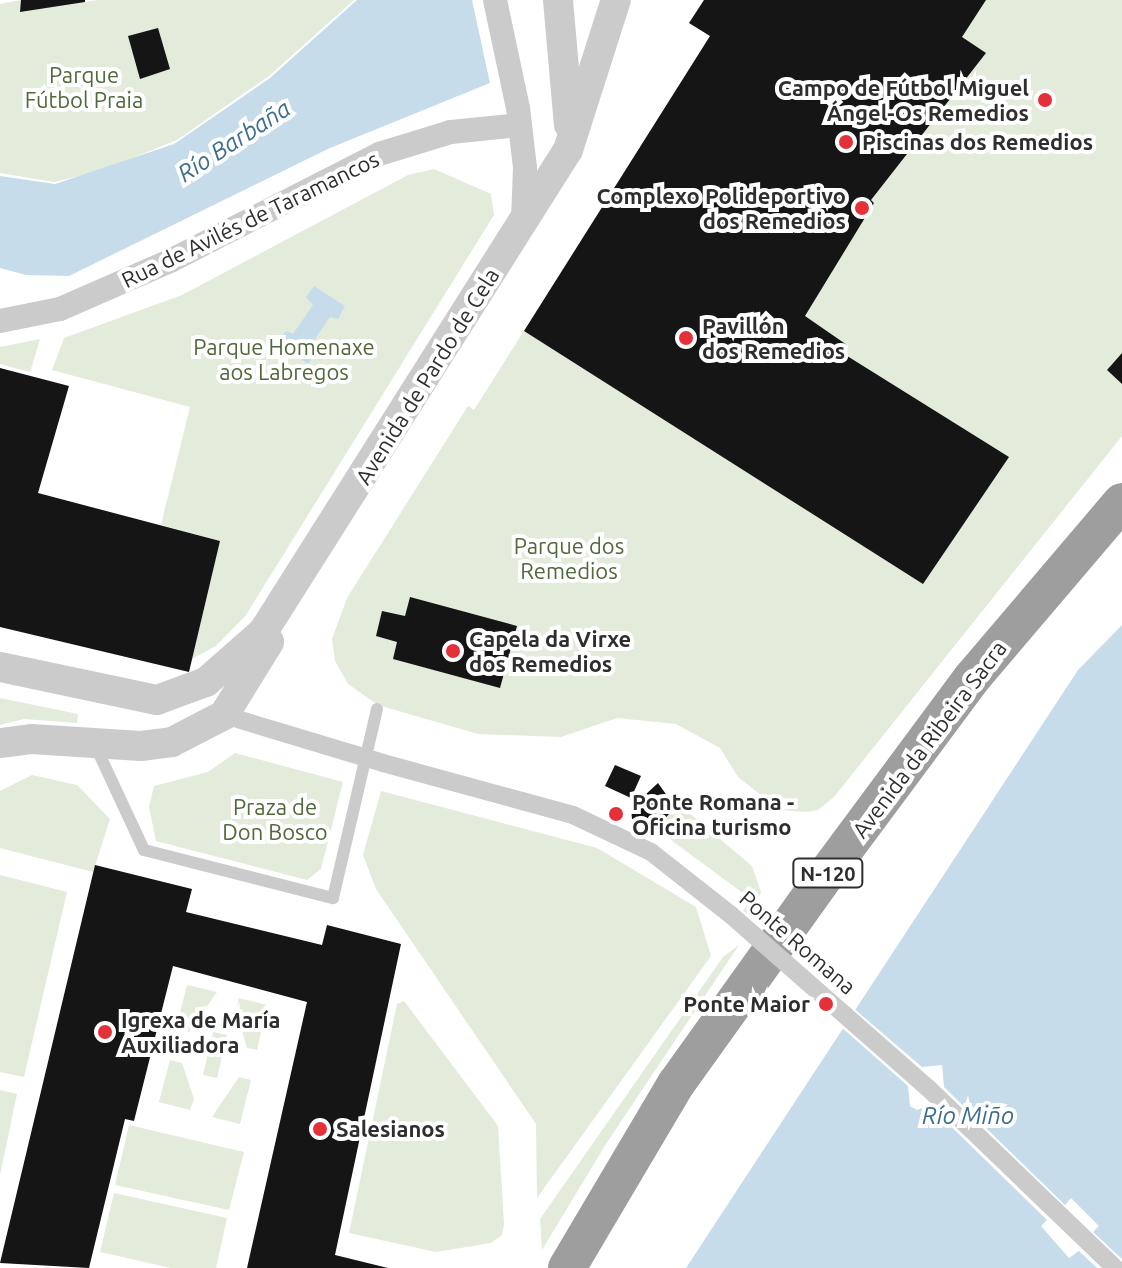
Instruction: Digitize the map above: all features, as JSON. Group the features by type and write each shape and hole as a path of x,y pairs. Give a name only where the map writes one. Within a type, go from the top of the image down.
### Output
{"highway":[{"name":"Avenida da Ribeira Sacra","path":"567,1268 676,1084 810,896 972,678 1122,502"}],"street":[{"path":"495,0 526,197 522,224"},
{"name":"Avenida de Pardo de Cela","path":"554,175 571,108 558,0"},
{"name":"Avenida de Pardo de Cela","path":"224,715 301,578 554,175 579,128 616,0"},
{"name":"Rua de Avilés de Taramancos","path":"0,321 60,309 144,273 379,154 451,132 514,119"},
{"name":"Avenida de Pardo de Cela","path":"0,667 142,700 176,695 238,659 301,578"},
{"path":"0,743 31,739 95,745 172,742 224,715"},
{"name":"Ponte Romana","path":"224,715 374,761 573,815 651,852 731,915 928,1088 1115,1268"}],"lane":[{"path":"95,745 144,850 333,898 374,761 377,709"},
{"path":"0,753 31,739"}],"green space":[{"name":"Parque Fútbol Praia","path":"21,0 60,5 99,0 354,0 269,76 177,140 100,171 54,182 0,173 0,4"},
{"name":"Complexo Polideportivo dos Remedios","path":"704,0 1122,0 1122,436 834,797 818,810 806,812 780,810 738,777 720,748 676,724 617,718 561,737 478,734 378,705 348,684 335,661 332,639 347,598 468,406 474,410 710,36 689,23"},
{"name":"Parque Homenaxe aos Labregos","path":"434,169 491,194 494,215 246,615 216,646 192,659 220,541 161,525 190,407 52,370 64,338 182,295 408,175"},
{"path":"40,339 30,372 0,364 0,347"},
{"path":"0,698 78,714 77,723 24,719 0,725"},
{"name":"Praza de Don Bosco","path":"235,753 343,782 321,869 307,880 156,841 149,807 154,786 208,772"},
{"path":"32,775 77,785 110,819 93,872 0,848 0,791"},
{"path":"662,790 752,866 761,892 751,916 743,911 751,899 656,829 663,817"},
{"path":"381,791 597,848 696,907 711,956 537,1198 536,1124 376,889 363,855"},
{"path":"0,875 67,892 24,1077 0,1072"},
{"path":"739,945 606,1144 542,1250 540,1219 723,957"},
{"path":"187,985 217,992 189,1032 176,1029"},
{"path":"239,998 267,1005 257,1050 247,1048 236,1010"},
{"path":"404,1001 498,1126 504,1224 502,1235 491,1243 436,1252 349,1233 397,1004"},
{"path":"213,1032 227,1035 217,1078 203,1075"},
{"path":"170,1060 182,1063 194,1099 190,1110 159,1102"},
{"path":"239,1077 251,1080 240,1124 212,1117"},
{"path":"0,1090 17,1094 0,1175"},
{"path":"129,1125 244,1152 229,1210 115,1185"},
{"path":"114,1193 227,1218 216,1268 171,1268 100,1252"}],"water":[{"name":"Río Barbaña","path":"357,0 472,0 490,83 330,148 69,276 26,275 0,268 0,176 55,184 174,144 270,78"},
{"path":"314,286 345,306 338,319 330,317 311,345 317,352 308,364 277,342 286,331 293,334 313,305 306,297"},
{"name":"Río Miño","path":"1122,625 1122,1268 686,1268 1078,670"}],"pier":[{"path":"852,1007 922,1067 942,1065 944,1087 1065,1205 1071,1198 1099,1226 1093,1232 1122,1259 1122,1268 1097,1268 1079,1251 1069,1258 1041,1226 1047,1220 929,1105 917,1110 910,1106 908,1086 840,1026"}],"building":[{"path":"21,0 85,0 85,2 20,12"},
{"name":"Pavillón dos Remedios","path":"704,0 986,0 962,37 986,53 871,200 874,203 805,316 847,345 844,354 1009,457 923,584 524,331 710,36 689,23"},
{"path":"158,28 170,69 140,79 128,36"},
{"path":"1122,353 1122,384 1107,370"},
{"path":"0,368 69,386 38,493 220,541 189,672 0,627"},
{"name":"Capela da Virxe dos Remedios","path":"410,597 517,626 500,688 393,659 397,642 376,636 382,611 405,616"},
{"path":"615,765 641,776 631,798 605,786"},
{"path":"658,783 675,807 656,829 632,819 631,808"},
{"path":"95,865 192,889 186,912 322,945 327,925 401,944 335,1255 388,1268 247,1268 307,1002 173,966 134,1121 125,1119 89,1268 0,1263"}],"place":[{"name":"Campo de Fútbol Miguel Ángel-Os Remedios","path":"1045,100"},
{"name":"Piscinas dos Remedios","path":"846,142"},
{"name":"Complexo Polideportivo dos Remedios","path":"862,208"},
{"name":"Pavillón dos Remedios","path":"686,338"},
{"name":"Capela da Virxe dos Remedios","path":"453,651"},
{"name":"Ponte Romana - Oficina turismo","path":"616,814"},
{"name":"Ponte Maior","path":"826,1004"},
{"name":"Igrexa de María Auxiliadora","path":"105,1032"},
{"name":"Salesianos","path":"320,1129"}],"park label":[{"name":"Parque dos Remedios","path":"569,558"}]}
